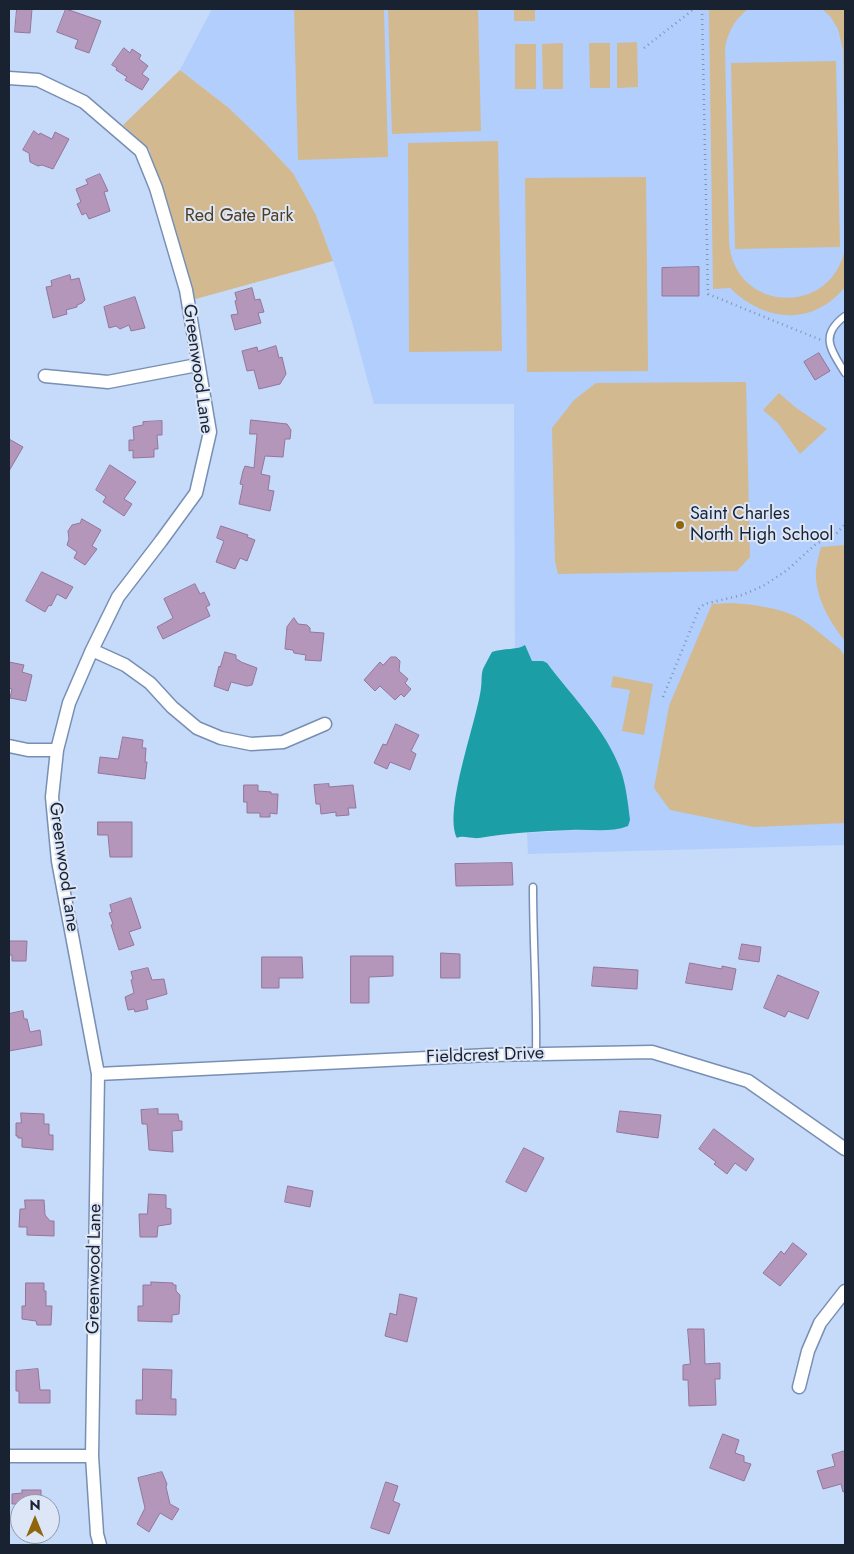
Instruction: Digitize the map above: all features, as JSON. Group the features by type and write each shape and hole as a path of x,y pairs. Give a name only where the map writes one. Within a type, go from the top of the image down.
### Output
{"street":[{"name":"Greenwood Lane","path":"9,78 38,80 84,102 140,151 156,188 186,290 197,365 210,432 196,493 162,541 118,597 68,704 56,750 52,797 58,861 98,1074 92,1456 97,1534 100,1545"},
{"path":"45,376 108,382 197,365"},
{"path":"92,650 125,665 150,683 172,707 197,728 221,738 251,744 283,742 325,724"},
{"path":"9,746 28,750 56,750"},
{"name":"Fieldcrest Drive","path":"98,1074 479,1055 652,1052 748,1080 845,1149"},
{"path":"799,1387 808,1351 820,1323 845,1291"},
{"path":"9,1456 92,1456"}],"lane":[{"path":"845,316 835,324 831,331 830,344 830,348 845,373"},
{"path":"533,887 533,934 537,1011 536,1054"}],"path":[{"path":"644,48 694,9"},
{"path":"702,9 708,294 830,344"},
{"path":"664,697 699,609 704,604 742,595 763,586 786,571 816,544 836,534 845,524"}],"shaded area":[{"name":"Saint Charles North High School","path":"212,9 845,9 845,845 528,854 527,833 621,828 621,772 599,728 547,663 532,661 521,648 515,648 514,404 374,404 336,269 316,215 293,173 229,108 180,70"},
{"path":"525,645 532,661 547,663 607,741 615,756 624,783 630,820 628,826 607,830 548,831 479,838 457,838 454,825 454,807 457,787 478,703 483,669 492,652 519,648"}],"green space":[{"path":"294,9 384,9 388,157 298,160"},
{"path":"388,9 478,9 481,131 392,134"},
{"path":"514,9 535,9 535,21 514,21"},
{"path":"709,9 748,9 732,27 725,49 729,241 735,265 747,282 764,293 784,298 804,296 822,287 836,271 845,248 845,287 832,300 818,309 803,314 773,313 758,308 730,288 713,289"},
{"path":"822,9 845,9 845,175 843,50 838,29 830,16"},
{"path":"637,42 638,87 617,88 617,43"},
{"path":"563,43 563,89 543,89 542,44"},
{"path":"589,43 610,43 610,88 590,88"},
{"path":"515,44 536,44 536,89 515,89"},
{"path":"836,61 840,247 735,249 731,63"},
{"name":"Red Gate Park","path":"180,70 229,108 293,173 316,215 333,261 192,300 149,149 123,125"},
{"path":"498,141 502,351 409,352 408,143"},
{"path":"646,177 648,371 527,372 525,178"},
{"path":"746,382 750,557 737,571 558,574 555,561 552,428 574,400 596,383"},
{"path":"779,393 795,407 827,429 800,454 778,423 763,410"},
{"path":"845,545 845,641 834,626 820,599 816,570 821,547"},
{"path":"733,603 773,608 795,616 840,649 845,656 845,823 754,827 670,810 654,788 669,706 712,604"},
{"path":"613,676 653,684 644,735 622,731 630,690 611,687"}],"building":[{"path":"17,9 32,9 30,33 15,32"},
{"path":"66,9 101,21 89,53 75,48 78,40 57,32"},
{"path":"124,48 130,53 132,49 141,55 139,59 148,66 142,74 149,79 142,90 125,80 127,77 112,65"},
{"path":"34,131 39,135 40,133 52,139 55,132 69,139 53,169 30,162 29,153 23,150"},
{"path":"100,174 108,191 104,192 110,211 89,219 86,213 82,215 77,204 81,202 76,189 88,184 86,180"},
{"path":"699,267 699,296 662,296 662,268"},
{"path":"70,275 71,280 79,278 85,300 77,305 77,307 66,310 67,314 53,318 46,287 52,286 51,281"},
{"path":"252,288 255,300 260,299 264,312 258,313 261,323 235,330 231,315 238,314 235,293"},
{"path":"135,297 145,328 131,331 129,325 120,329 116,326 109,328 104,307"},
{"path":"276,346 279,358 282,357 286,374 280,384 259,389 254,370 247,371 242,351 257,347 258,351"},
{"path":"819,353 830,371 815,380 804,362"},
{"path":"251,420 287,424 291,430 290,439 285,439 283,457 265,456 261,474 270,476 268,490 274,491 270,511 239,504 243,485 240,484 245,466 254,468 257,434 250,434"},
{"path":"162,421 162,435 157,435 158,449 154,449 154,457 133,458 133,450 129,451 129,440 134,440 133,427 143,425 143,422"},
{"path":"9,439 23,447 9,471"},
{"path":"110,465 136,482 124,499 132,504 124,516 103,502 106,497 96,490"},
{"path":"82,519 101,530 92,546 97,549 85,565 74,558 77,552 67,545 69,539 68,531 72,525 80,523"},
{"path":"221,526 248,535 247,537 255,540 247,561 240,558 235,569 216,562 224,541 217,538"},
{"path":"42,572 73,587 66,599 57,594 51,606 49,605 45,612 26,601"},
{"path":"195,584 200,594 204,592 210,605 206,607 210,616 163,639 157,627 173,618 164,599"},
{"path":"294,618 298,624 307,625 310,628 310,632 324,633 321,661 305,660 306,655 285,649 287,627"},
{"path":"225,652 236,655 236,659 257,668 252,685 247,686 231,682 228,691 214,686"},
{"path":"391,657 396,657 400,661 399,671 408,679 405,683 411,689 404,697 401,694 395,700 380,686 375,691 364,680 380,662 383,665"},
{"path":"9,662 24,665 22,672 32,675 26,701 10,698 12,689 9,688"},
{"path":"396,724 419,735 411,751 416,754 410,770 390,762 387,769 374,763 383,744 386,745"},
{"path":"123,737 143,740 142,748 146,748 145,762 147,762 145,779 98,773 100,757 118,759"},
{"path":"329,784 329,787 353,785 356,808 348,808 349,815 336,816 336,812 321,814 320,804 316,804 314,785"},
{"path":"244,785 258,785 258,791 278,794 277,814 270,813 270,817 260,817 260,813 247,813 247,802 244,802"},
{"path":"98,822 132,822 132,857 110,857 108,835 98,835"},
{"path":"512,863 513,885 456,886 455,864"},
{"path":"131,898 141,928 129,932 134,945 119,950 111,925 113,924 109,913 112,912 110,905"},
{"path":"9,941 27,941 26,961 12,961 12,955 9,955"},
{"path":"742,944 761,947 759,962 739,959"},
{"path":"441,953 460,954 460,978 441,978"},
{"path":"351,956 393,956 393,976 369,977 369,1003 351,1003"},
{"path":"262,957 302,957 303,978 279,978 279,988 262,988"},
{"path":"690,963 722,969 722,966 736,969 732,990 686,983"},
{"path":"594,967 638,970 637,989 592,986"},
{"path":"148,968 152,980 164,979 167,994 146,1000 148,1009 135,1012 134,1009 128,1010 125,997 134,993 131,972"},
{"path":"778,975 819,992 808,1019 788,1011 785,1017 764,1008"},
{"path":"23,1011 24,1019 27,1019 30,1032 40,1030 42,1045 9,1051 9,1014"},
{"path":"158,1109 158,1114 178,1114 179,1121 182,1121 182,1130 172,1131 173,1152 149,1150 147,1124 142,1124 141,1110"},
{"path":"620,1111 661,1115 658,1138 617,1132"},
{"path":"21,1113 44,1114 44,1124 49,1124 49,1135 53,1135 53,1150 22,1147 22,1138 16,1136 16,1123 21,1123"},
{"path":"714,1129 754,1159 746,1171 735,1163 727,1174 714,1164 716,1162 699,1149"},
{"path":"524,1148 544,1158 526,1192 506,1182"},
{"path":"288,1186 313,1191 310,1207 285,1202"},
{"path":"149,1194 166,1195 166,1208 171,1209 171,1224 158,1226 157,1237 140,1237 139,1214 147,1214"},
{"path":"25,1200 44,1200 45,1215 50,1221 54,1221 54,1236 27,1235 27,1227 19,1227 20,1209 25,1209"},
{"path":"793,1243 807,1254 780,1286 763,1273 781,1251 784,1254"},
{"path":"151,1282 173,1283 173,1285 176,1285 176,1291 180,1295 179,1314 172,1315 172,1322 138,1321 138,1306 143,1306 143,1285 151,1285"},
{"path":"26,1283 44,1283 46,1306 52,1306 51,1325 37,1325 36,1321 22,1319 22,1306 25,1306"},
{"path":"400,1294 417,1298 407,1342 385,1336 390,1313 396,1315"},
{"path":"688,1329 704,1329 705,1364 720,1363 720,1379 715,1379 716,1405 689,1406 688,1380 683,1380 683,1365 690,1364"},
{"path":"38,1369 40,1390 50,1390 50,1403 19,1403 19,1391 16,1391 16,1371"},
{"path":"143,1369 172,1370 171,1399 176,1399 176,1415 136,1414 136,1400 142,1400"},
{"path":"723,1434 739,1440 735,1453 744,1456 744,1462 751,1464 744,1481 710,1468"},
{"path":"845,1451 845,1491 843,1492 841,1484 823,1489 817,1471 835,1466 832,1455"},
{"path":"162,1472 167,1484 170,1504 179,1509 172,1520 160,1513 149,1532 137,1524 145,1508 138,1478"},
{"path":"386,1482 398,1486 393,1501 400,1504 389,1534 371,1528"},
{"path":"22,1490 41,1490 41,1494 12,1494 22,1493"}],"place":[{"name":"Saint Charles North High School","path":"680,525"}]}
